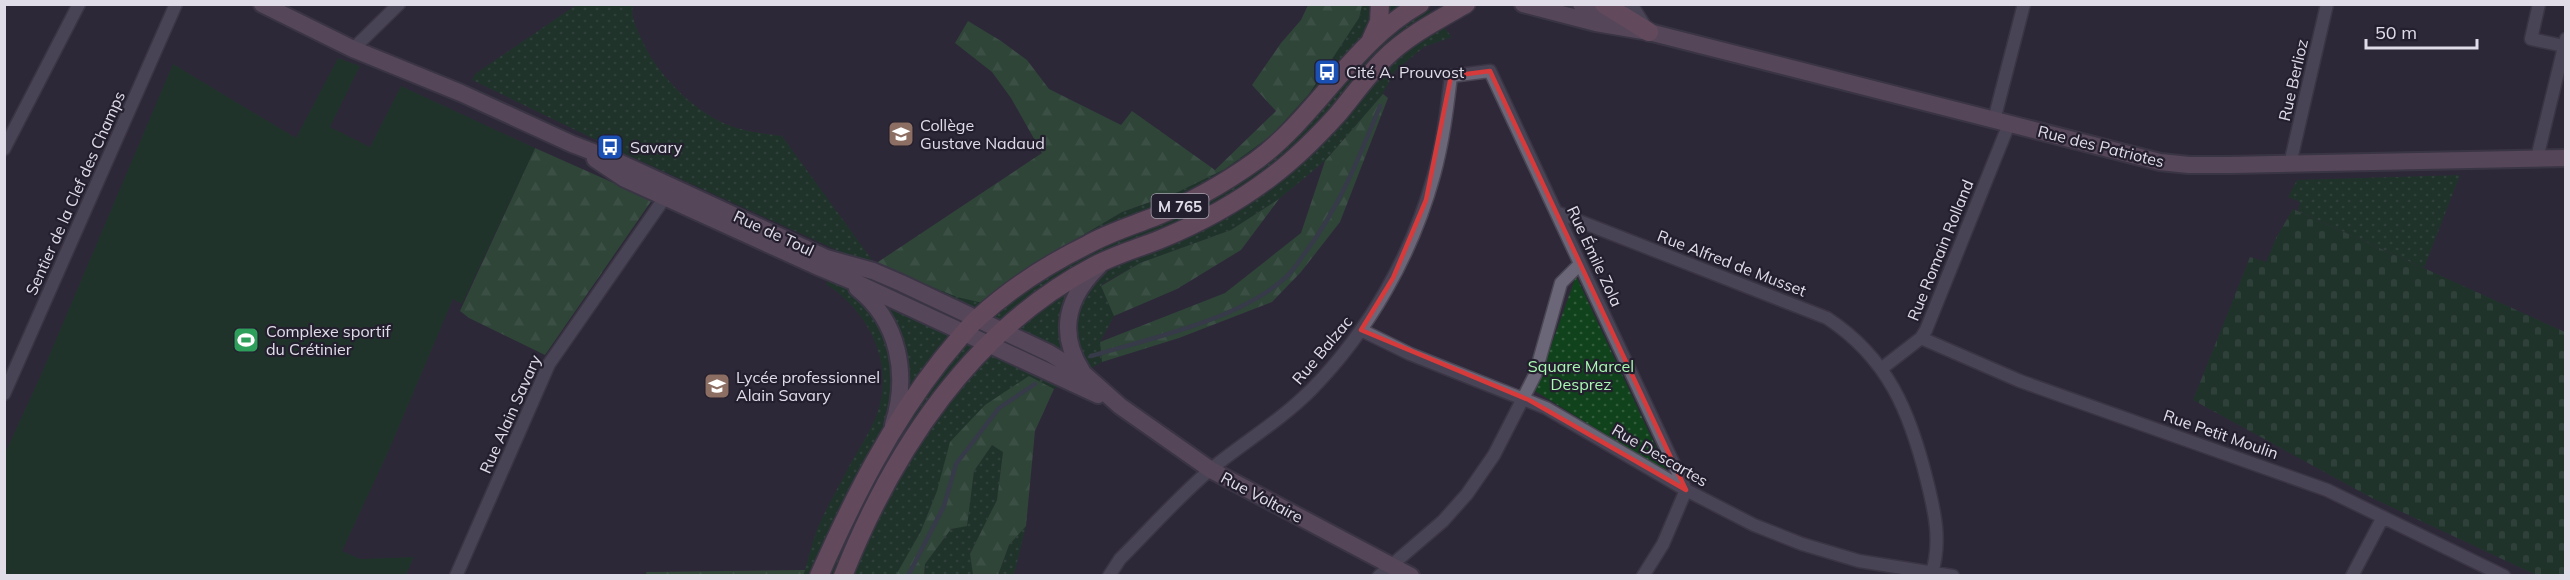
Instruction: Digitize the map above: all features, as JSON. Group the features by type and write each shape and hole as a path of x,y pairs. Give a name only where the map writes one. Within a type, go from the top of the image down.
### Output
{"main road":[{"path":"1370,43 1379,22 1380,4"},
{"name":"M 765","path":"819,576 852,502 885,443 916,393 977,319 1008,294 1066,256 1103,237 1164,213 1197,197 1256,161 1302,120 1370,43 1391,24 1420,4"},
{"name":"M 765","path":"843,576 864,527 913,439 953,382 1001,331 1060,285 1108,258 1198,223 1249,193 1291,161 1319,135 1376,68 1394,51 1466,4"},
{"path":"1604,4 1649,32"}],"street":[{"path":"4,149 80,4"},
{"name":"Sentier de la Clef des Champs","path":"4,394 176,4"},
{"name":"Rue de Toul","path":"262,4 353,49 461,93 572,144 614,173 668,192 826,258 873,271 977,319"},
{"path":"353,49 399,4"},
{"name":"Rue des Patriotes","path":"1523,4 1649,32 2160,162 2188,165 2290,164 2565,158"},
{"name":"Rue des Patriotes","path":"1581,4 1649,32"},
{"path":"1631,4 1649,32"},
{"name":"Rue Romain Rolland","path":"1881,369 1921,338 1931,320 2001,122 2025,4"},
{"name":"Rue Berlioz","path":"2290,164 2327,4"},
{"path":"2537,158 2565,43 2531,39 2539,4"},
{"name":"Rue Émile Zola","path":"1451,76 1490,71 1686,490"},
{"name":"Rue Balzac","path":"1109,576 1120,559 1211,470 1247,445 1291,409 1326,374 1361,330 1397,270 1426,200 1440,150 1451,76"},
{"name":"Rue de Toul","path":"668,192 833,273 964,333"},
{"name":"Rue Alain Savary","path":"456,576 549,364 668,192"},
{"name":"Rue Alfred de Musset","path":"1556,212 1827,318 1853,338 1881,369"},
{"path":"1084,374 1070,346 1067,325 1080,288 1108,258"},
{"path":"1385,571 1431,533 1467,494 1494,455 1537,376 1561,283 1580,264"},
{"name":"Rue de Toul","path":"833,273 867,296 886,321 893,338 898,356 900,393 893,423 885,443"},
{"name":"Rue Voltaire","path":"977,319 1049,353 1084,374 1120,406 1211,470 1385,571 1411,576"},
{"name":"Rue Descartes","path":"1361,330 1410,354 1524,398 1548,404 1686,490 1754,525 1802,544 1859,561 1953,576"},
{"name":"Rue Voltaire","path":"964,333 1120,406"},
{"name":"Rue Petit Moulin","path":"1921,338 2020,381 2308,483 2504,576"},
{"path":"1881,369 1904,406 1918,443 1937,530 1936,552 1931,573"},
{"path":"1643,576 1663,544 1686,490"},
{"path":"2352,576 2383,517"}],"highlighted area":[{"path":"1490,71 1686,490 1529,400 1361,330 1393,278 1426,200 1451,76"}],"green space":[{"path":"576,5 633,5 636,27 649,53 680,93 708,115 722,122 748,131 782,136 875,264 1001,288 1122,212 1178,192 1225,169 1272,135 1309,94 1359,18 1362,5 1425,5 1452,37 1424,47 1394,72 1383,94 1325,161 1279,199 1231,230 1140,263 1101,285 1114,316 1100,342 1102,362 1054,389 1029,376 937,491 921,531 896,576 803,575 819,525 874,422 882,395 883,376 880,358 866,324 855,309 826,284 841,252 621,152 472,80 475,74"},
{"path":"1308,5 1362,5 1359,18 1309,94 1272,135 1225,169 1178,192 1122,212 1068,244 983,303 957,297 875,264 1042,153 1011,98 992,72 955,43 968,21 1027,60 1049,89 1121,125 1132,111 1215,170 1276,111 1252,85 1281,43 1301,20"},
{"name":"Complexe sportif du Crétinier","path":"338,58 360,66 330,127 370,147 401,86 535,148 462,304 453,299 389,450 342,551 360,559 414,557 406,575 5,575 5,453 41,375 173,64 296,138"},
{"path":"1383,94 1388,98 1340,222 1301,272 1272,302 1179,338 1102,362 1100,342 1225,293 1301,233 1325,161"},
{"path":"535,148 652,200 545,355 469,318 460,311"},
{"path":"2460,175 2424,268 2298,211 2300,202 2288,197 2297,180"},
{"path":"1279,199 1241,250 1177,289 1114,316 1101,286 1140,263 1231,230"},
{"path":"2293,209 2565,332 2565,575 2536,575 2370,497 2193,400 2250,257 2266,262 2276,238"},
{"name":"Square Marcel Desprez","path":"1576,276 1668,473 1535,391"},
{"path":"1029,376 1054,389 1035,431 1026,526 1009,545 998,575 973,575 970,554 997,500 1003,452 992,445 974,471 967,526 951,529 925,564 924,575 896,575 921,531 937,491 950,442 985,405"},
{"path":"992,445 1003,451 997,500 970,554 973,575 924,576 925,564 951,529 967,525 974,471"},
{"path":"1026,526 1014,575 998,576 1009,545"},
{"path":"805,570 803,576 647,576 646,572"}],"waterway":[{"path":"1091,356 1166,335 1219,316 1244,305 1285,278 1317,236 1338,200 1380,106"},
{"path":"908,576 944,506 956,464 999,408 1035,384"}],"place":[{"name":"Cité A. Prouvost","path":"1327,72"},
{"name":"Collège Gustave Nadaud","path":"901,134"},
{"name":"Savary","path":"610,147"},
{"name":"Complexe sportif du Crétinier","path":"246,340"},
{"name":"Lycée professionnel Alain Savary","path":"717,386"}]}
